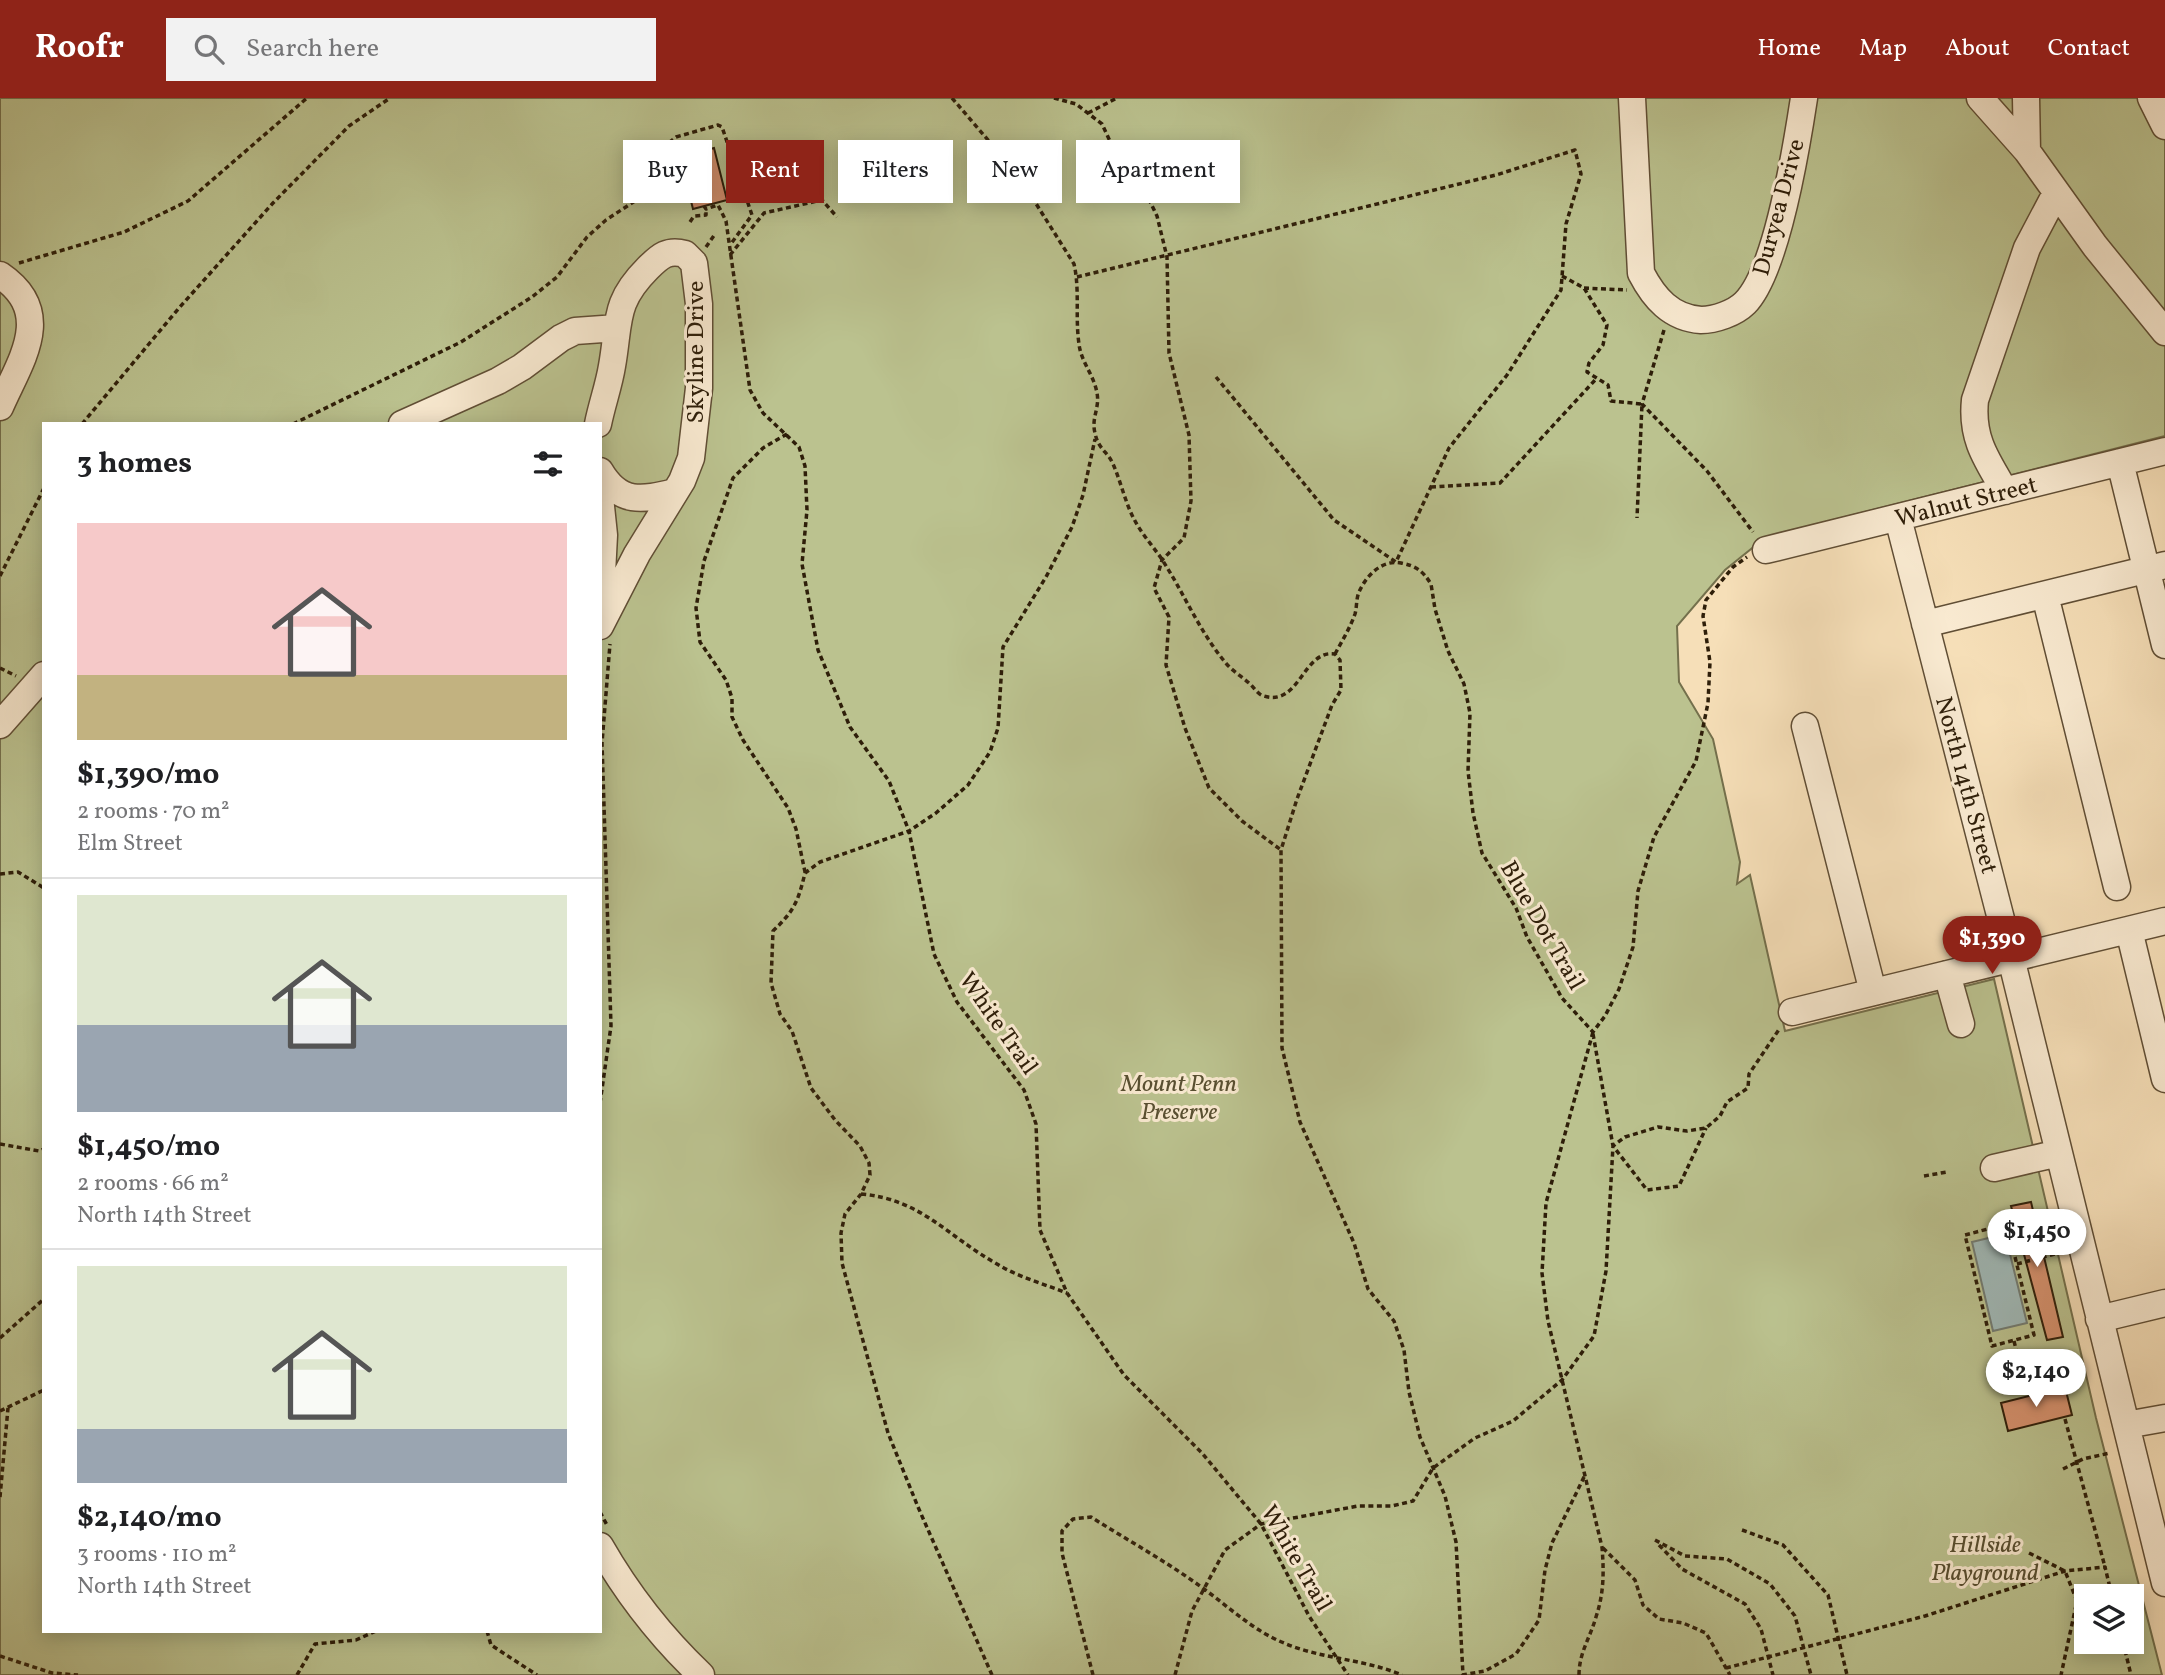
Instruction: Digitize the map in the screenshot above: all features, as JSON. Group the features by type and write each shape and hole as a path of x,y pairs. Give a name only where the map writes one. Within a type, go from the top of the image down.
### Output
{"street":[{"path":"1632,98 1641,273 1659,300"},
{"name":"Duryea Drive","path":"1659,300 1685,318 1704,320 1725,315 1745,303 1759,282 1786,196 1804,98"},
{"path":"1980,98 2027,151 2056,193 2165,332"},
{"path":"2026,98 2027,151"},
{"path":"2151,98 2165,126"},
{"path":"2005,491 1981,451 1973,421 1975,400 2027,248 2056,193"},
{"name":"Skyline Drive","path":"598,422 612,366 622,300 631,284 660,256 669,252 685,254 694,263 698,285 699,387 691,458 675,492 637,554 606,633"},
{"path":"0,407 30,339 30,319 8,269"},
{"path":"406,422 498,381 575,331 617,328"},
{"name":"Walnut Street","path":"1766,550 2165,451"},
{"path":"2120,463 2156,567 2165,645"},
{"path":"602,474 615,490 629,497 640,499 675,492"},
{"path":"602,516 602,574"},
{"name":"North 14th Street","path":"1898,518 2011,958 2165,1583"},
{"path":"1925,624 2156,567"},
{"path":"2045,595 2118,887"},
{"path":"0,725 42,678"},
{"path":"1805,726 1873,992"},
{"path":"1792,1012 2165,921"},
{"path":"2129,930 2165,1079"},
{"path":"1947,974 1961,1024"},
{"path":"1994,1168 2059,1153"},
{"path":"2099,1319 2165,1303"},
{"path":"2126,1425 2165,1418"},
{"path":"602,1549 635,1604 701,1675"}],"path":[{"path":"8,269 124,232 188,201 306,98"},
{"path":"84,422 178,308 273,203 349,126 390,98"},
{"path":"952,98 1018,175 1074,264 1077,278 1075,306 1079,346 1083,362 1091,374 1098,407 1092,420 1095,436 1101,451 1112,461 1134,520 1162,560 1182,597 1225,663 1262,696 1276,697 1289,694 1317,658 1327,653 1335,654 1340,660 1341,690 1332,705 1281,850 1282,1048 1300,1122 1354,1243 1368,1289 1394,1321 1404,1350 1409,1392 1420,1437 1445,1496 1456,1542 1463,1675 1485,1671 1516,1654 1539,1620 1545,1570 1552,1543 1585,1475"},
{"path":"1054,98 1076,104 1102,124 1115,152 1139,179 1157,216 1167,257 1169,353 1189,435 1191,501 1184,538 1162,560 1154,588 1169,617 1166,665 1185,727 1209,788 1242,821 1281,850"},
{"path":"1088,114 1117,98"},
{"path":"671,140 676,136 718,125 722,127 752,215 729,246"},
{"path":"1077,278 1496,175 1575,150 1581,174 1566,224 1561,290 1507,374 1449,447 1396,562 1380,566 1366,578 1358,594 1355,614 1335,654"},
{"path":"730,255 764,213 822,200 837,217"},
{"path":"297,422 461,342 532,297 557,277 587,237 632,203"},
{"name":"White Trail","path":"690,222 694,216 706,215 705,207 718,205 726,221 750,390 763,413 788,433 799,447 805,466 807,510 802,564 818,650 850,727 889,781 909,831 934,954 957,1002 1024,1090 1036,1124 1040,1230 1067,1293 1124,1375 1202,1452 1261,1524 1309,1616 1348,1675"},
{"path":"1562,276 1584,288 1659,300 1663,338 1642,404 1637,518"},
{"path":"1584,288 1607,325 1603,345 1589,363 1587,372 1608,385 1611,401 1642,404 1707,471 1766,550"},
{"name":"Blue Dot Trail","path":"1216,377 1334,520 1396,562 1415,566 1431,584 1448,651 1464,684 1470,712 1468,771 1473,813 1482,853 1516,908 1527,937 1562,998 1593,1032 1619,989 1633,947 1638,891 1654,837 1696,761 1708,703 1710,662 1703,616 1706,600 1733,567 1746,557 1766,550"},
{"path":"1431,487 1500,483 1596,379"},
{"path":"788,433 763,448 733,478 704,561 696,608 700,642 726,680 732,698 732,717 743,740 788,808 796,829 805,873 798,902 773,931 771,983 780,1014 792,1031 811,1088 835,1120 860,1146 869,1163 870,1175 861,1194 845,1214 841,1233 845,1276 888,1433 992,1675"},
{"path":"805,873 820,862 909,831 936,813 968,785 990,752 998,728 1003,647 1046,578 1072,527 1083,495 1095,436"},
{"path":"0,576 42,492"},
{"path":"602,1089 611,1026 602,755 606,633"},
{"path":"0,874 18,872 42,887"},
{"path":"1613,1146 1647,1190 1679,1186 1706,1128 1720,1116 1727,1102 1748,1088 1749,1074 1761,1053 1792,1012"},
{"path":"1175,1675 1192,1611 1225,1550 1261,1524 1324,1511 1358,1506 1392,1506 1413,1501 1433,1468 1475,1438 1513,1421 1562,1380 1594,1336 1606,1271 1613,1146 1593,1032"},
{"path":"1579,1675 1579,1659 1596,1618 1605,1583 1602,1546 1548,1321 1542,1273 1546,1203 1593,1032"},
{"path":"1613,1146 1625,1137 1658,1127 1687,1131 1706,1128"},
{"path":"0,1144 42,1150"},
{"path":"1924,1176 1947,1172"},
{"path":"861,1194 886,1196 915,1207 970,1248 1001,1267 1067,1293"},
{"path":"2007,1224 2017,1264 2034,1335 1992,1346 1965,1235 2007,1224"},
{"path":"2017,1264 2063,1251"},
{"path":"0,1338 42,1301"},
{"path":"2014,1340 2023,1378"},
{"path":"0,1411 42,1391"},
{"path":"0,1497 8,1408"},
{"path":"2064,1419 2109,1584"},
{"path":"2063,1469 2083,1459 2104,1454"},
{"path":"1093,1675 1062,1553 1062,1531 1073,1519 1091,1517 1204,1588 1251,1625 1283,1643 1402,1675"},
{"path":"1742,1530 1783,1545 1829,1595 1847,1675"},
{"path":"1773,1675 1761,1629 1745,1604 1682,1569 1655,1541 1685,1556 1727,1559 1770,1584 1795,1616 1811,1675"},
{"path":"1602,1546 1635,1580 1643,1605 1659,1619 1683,1623 1706,1633 1730,1675"},
{"path":"2029,1553 2065,1572 2077,1601 2061,1675"},
{"path":"1726,1668 1925,1616 2065,1572 2105,1567"},
{"path":"297,1675 315,1644 355,1640 371,1633"},
{"path":"488,1633 491,1645 537,1675"},
{"path":"2126,1654 2131,1675"},
{"path":"0,1656 52,1673 78,1675"}],"green space":[{"name":"Mount Penn Preserve","path":"0,98 2165,98 2165,436 1766,537 1725,570 1677,626 1679,682 1713,739 1740,862 1737,884 1750,875 1785,1031 1994,979 2096,1418 2139,1584 2074,1584 2074,1654 2144,1654 2144,1605 2162,1675 0,1675"}],"water":[{"path":"2005,1234 2027,1323 1993,1331 1972,1242"}],"building":[{"path":"712,149 726,200 693,209 692,203 712,203"},
{"path":"2031,1202 2063,1337 2047,1340 2011,1206"},
{"path":"2065,1387 2072,1415 2008,1431 2001,1403"}],"park label":[{"name":"Hillside Playground","path":"1985,1558"}]}
